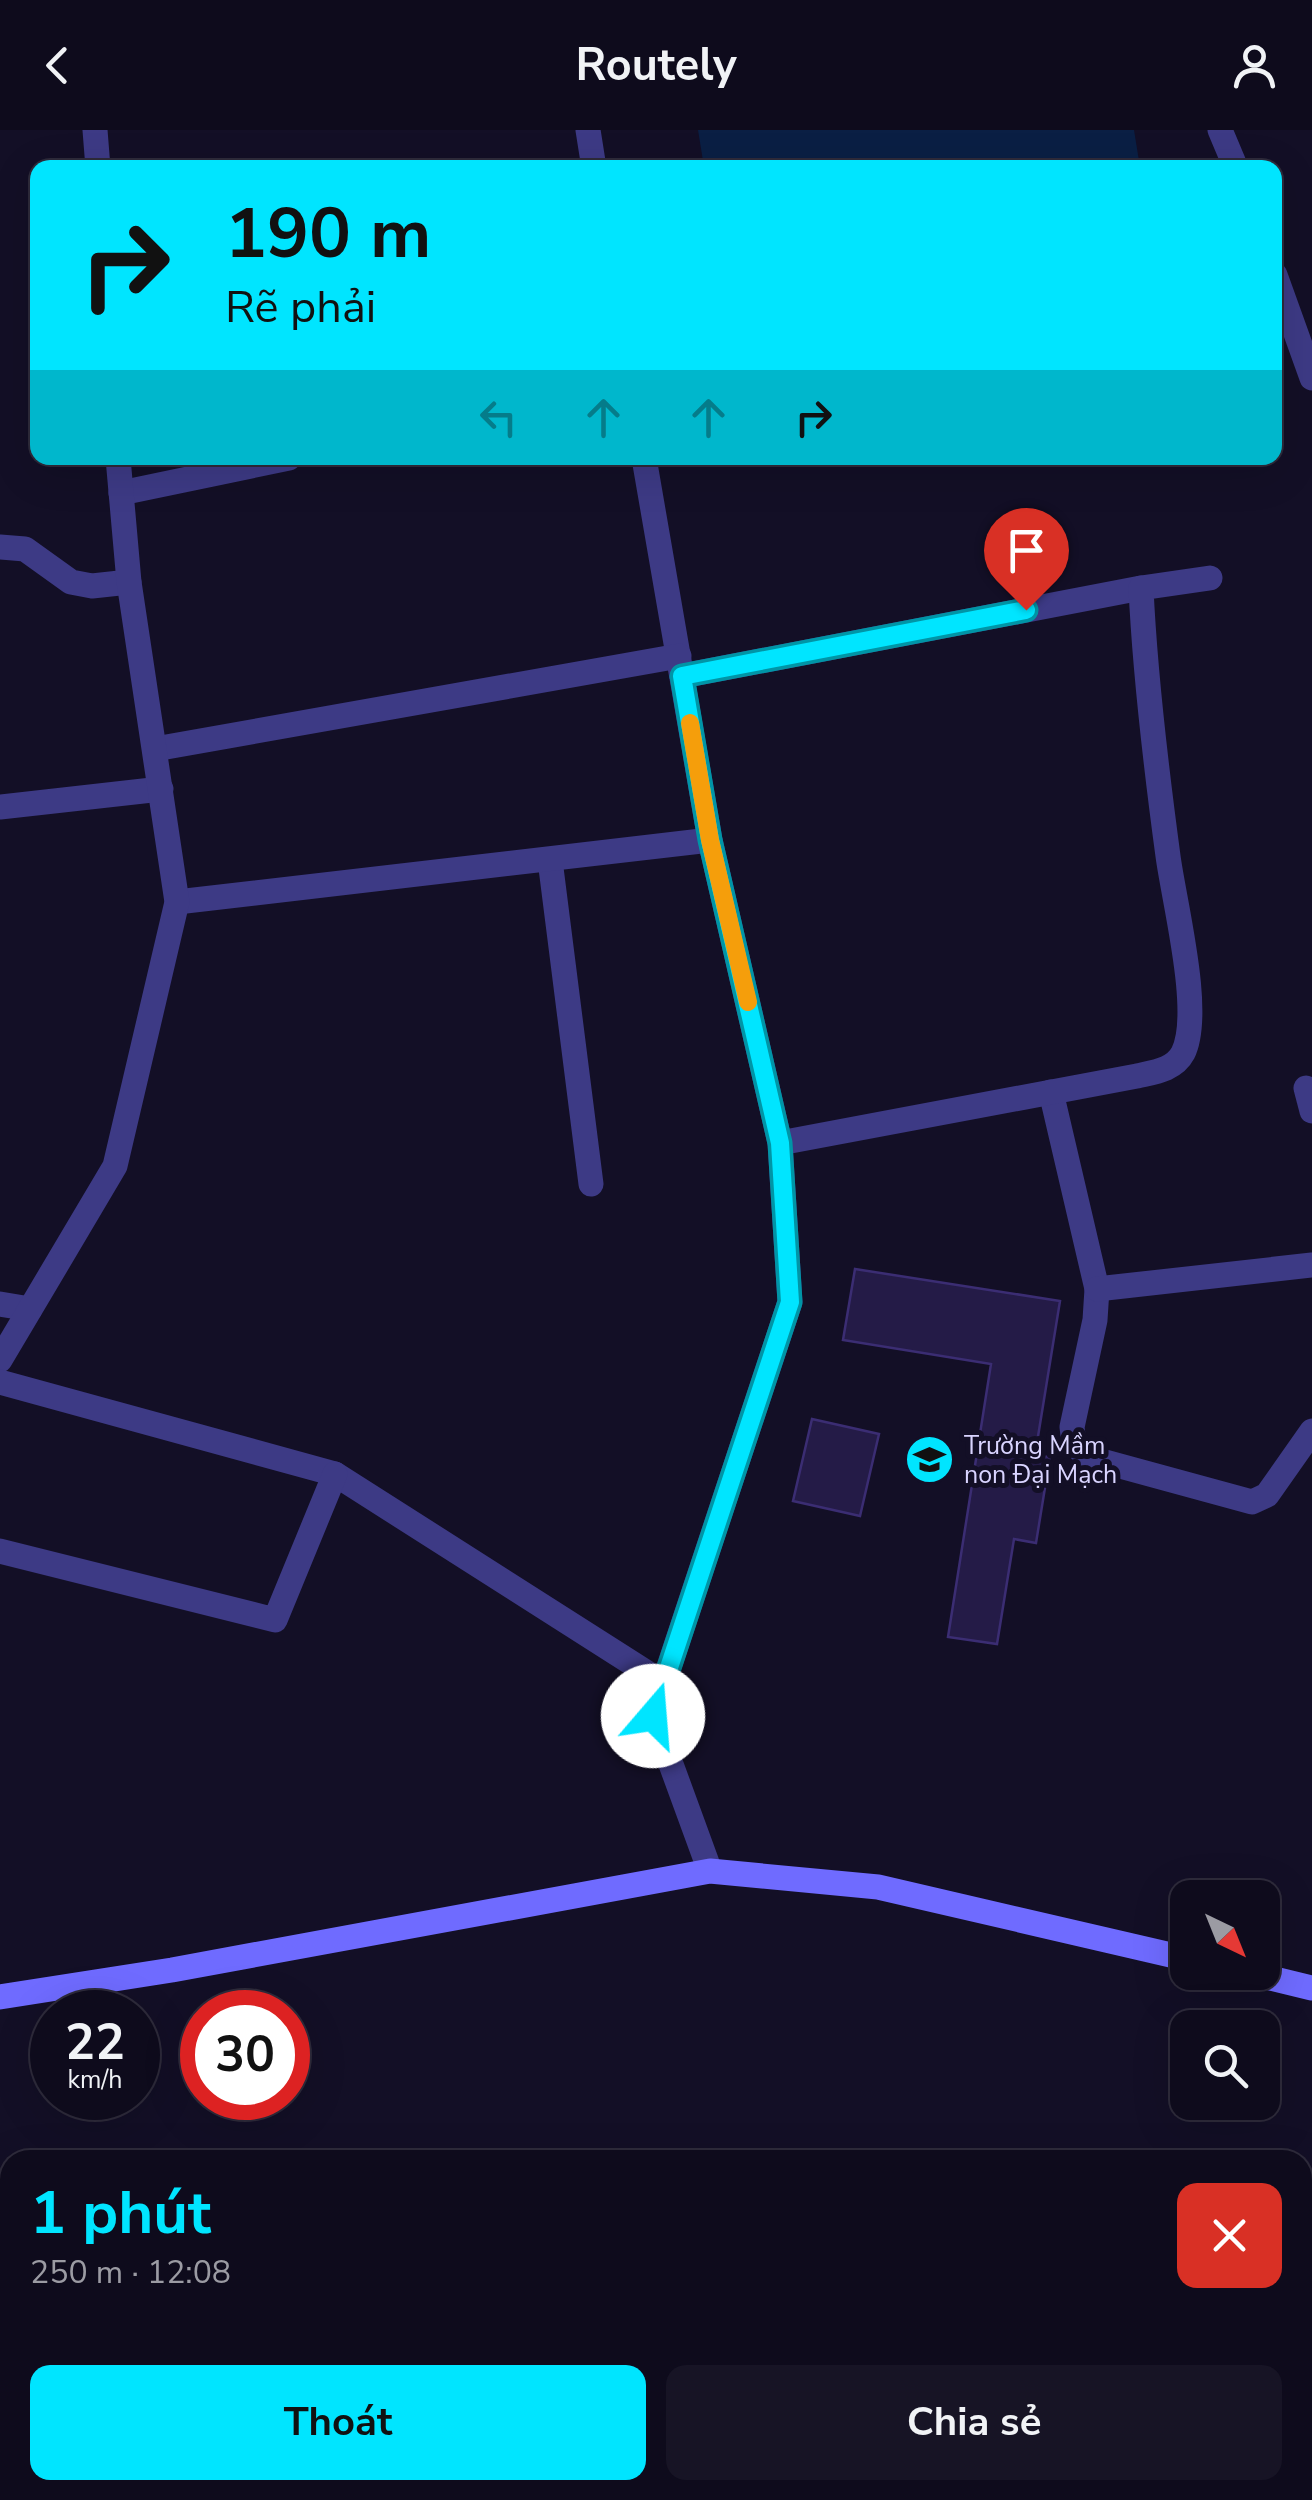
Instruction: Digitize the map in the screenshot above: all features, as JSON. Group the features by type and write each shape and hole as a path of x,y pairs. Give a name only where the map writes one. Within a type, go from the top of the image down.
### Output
{"street":[{"path":"95,130 97,160"},
{"path":"588,130 593,160"},
{"path":"1220,130 1233,160"},
{"path":"1282,294 1312,378"},
{"path":"0,1360 115,1166 176,902 130,582 119,465"},
{"path":"121,493 255,465"},
{"path":"645,465 710,840 780,1143 790,1302 653,1716 710,1871"},
{"path":"0,548 25,548 71,582 92,586 130,582"},
{"path":"155,749 1210,578"},
{"path":"780,1143 1164,1070 1177,1062 1189,1034 1189,985 1168,856 1141,588"},
{"path":"0,807 162,790"},
{"path":"176,902 710,840"},
{"path":"550,860 591,1184"},
{"path":"1051,1092 1097,1288 1095,1320 1072,1426 1074,1443 1088,1458 1252,1502 1267,1495 1312,1431"},
{"path":"1097,1288 1312,1265"},
{"path":"0,1304 30,1309"},
{"path":"0,1382 335,1474 663,1683"},
{"path":"0,1551 275,1620 335,1474"},
{"path":"0,1998 710,1871 878,1887 1170,1955"},
{"path":"1280,1980 1312,1988"}],"water":[{"path":"698,130 1134,130 1139,160 703,160"}],"building":[{"path":"855,1269 1060,1301 1035,1455 1050,1457 1036,1543 1014,1539 997,1644 948,1637 991,1364 843,1340"},
{"path":"812,1419 879,1434 860,1516 793,1501"}],"slow traffic":[{"path":"690,723 710,840 748,1002"}],"place":[{"name":"Trường Mầm non Đại Mạch","path":"929,1460"}],"route":[{"path":"653,1716 790,1302 780,1143 710,840 682,676 1026,610"}]}
